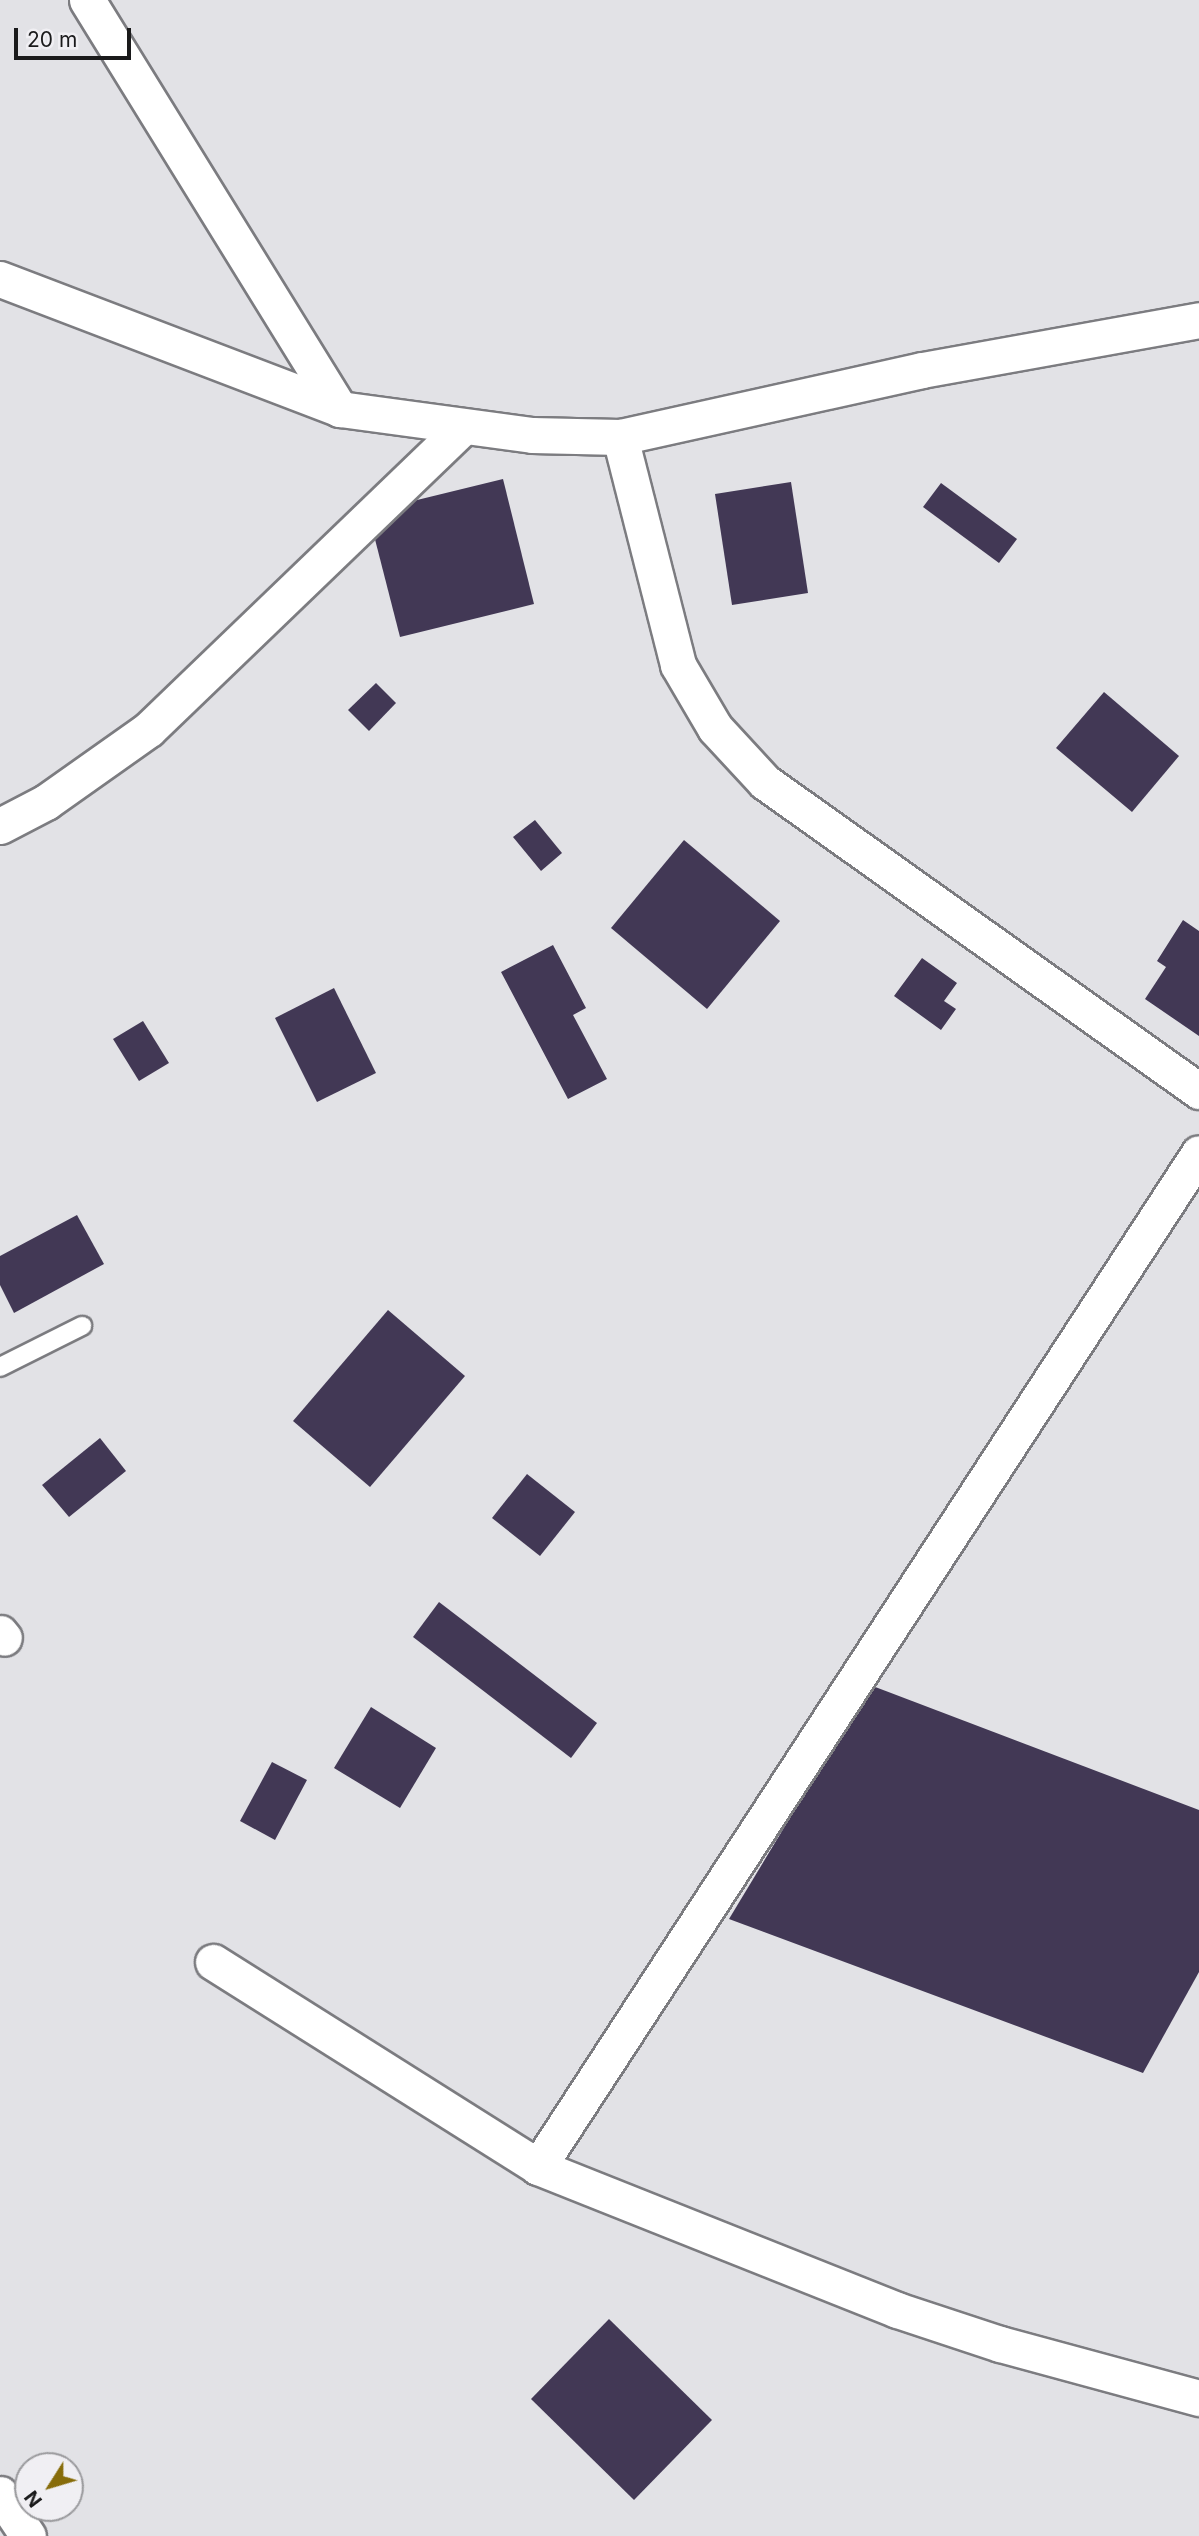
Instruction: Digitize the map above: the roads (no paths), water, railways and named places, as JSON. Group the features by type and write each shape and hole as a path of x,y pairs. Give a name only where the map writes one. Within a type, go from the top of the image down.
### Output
{"street":[{"path":"87,0 340,409"},
{"path":"0,279 340,409 463,427 620,438 922,370 1199,320"},
{"path":"0,826 46,802 149,729 463,427"},
{"path":"620,438 678,665 715,728 765,782 1199,1091"},
{"path":"538,2167 1199,1153"},
{"path":"213,1962 538,2167 897,2310 1000,2344 1199,2398"},
{"path":"0,2494 28,2536"}],"lane":[{"path":"0,1367 82,1326"}]}
